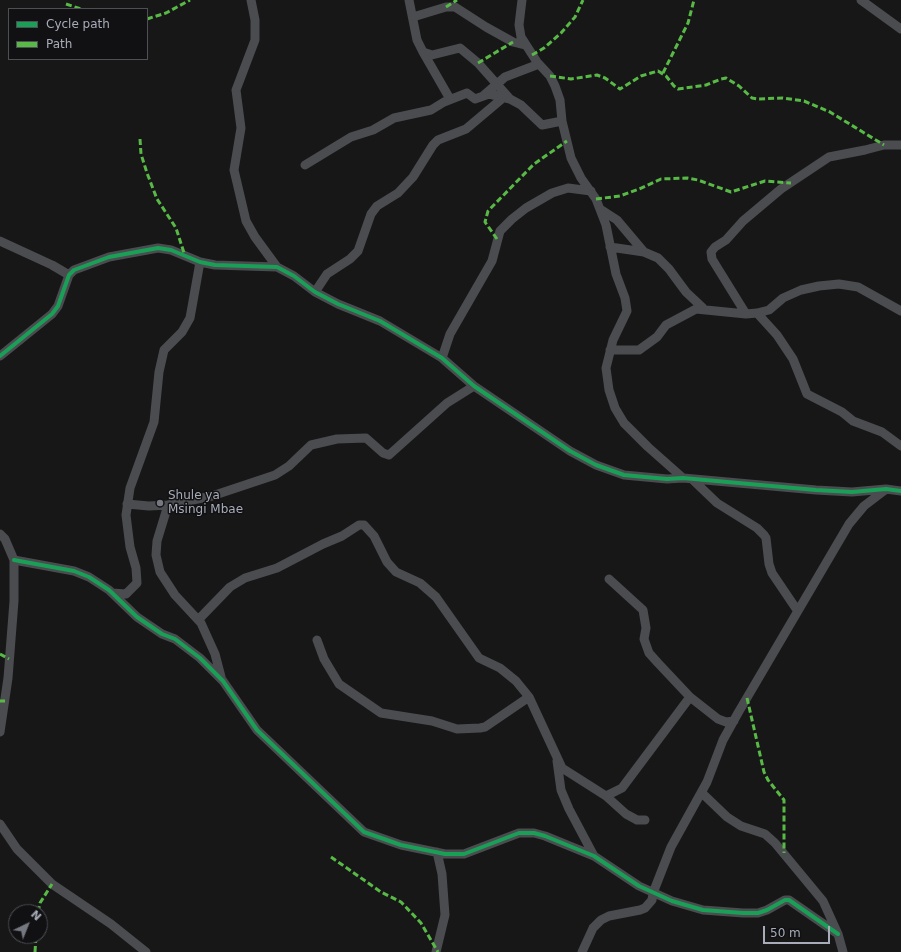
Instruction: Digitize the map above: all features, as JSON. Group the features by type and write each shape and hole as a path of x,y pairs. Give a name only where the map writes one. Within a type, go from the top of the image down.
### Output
{"street":[{"path":"251,0 254,20 254,40 236,90 241,128 234,170 246,221 255,237 277,267 294,276 315,292 338,304 380,321 442,358 474,386 548,437 596,465 624,475 683,478 816,490 852,492 886,490 901,491"},
{"path":"409,0 417,40 450,99"},
{"path":"522,0 519,30 525,45 550,76 555,86 560,100 562,121 570,158 591,191 600,210 616,274 625,298 626,311 610,350 606,368 609,390 614,408 624,423 683,478"},
{"path":"861,0 901,29"},
{"path":"413,17 454,7 513,42 525,45"},
{"path":"423,52 432,55 460,48 478,63 497,83 507,98"},
{"path":"483,96 497,83 512,74 539,64"},
{"path":"305,165 351,137 373,130 394,118 431,110 450,99 467,93 476,99 489,94 507,98 521,105 540,124 546,125 562,121"},
{"path":"315,292 327,274 350,259 358,251 371,214 377,206 398,193 413,177 433,145 438,140 466,128 507,98"},
{"path":"746,314 712,258 711,252 715,247 726,240 743,221 781,189 829,157 884,145 901,144"},
{"path":"442,358 450,334 492,261 500,231 526,208 552,193 568,188 591,191"},
{"path":"600,210 617,220 644,252"},
{"path":"0,241 52,265 69,275"},
{"path":"610,247 644,252 658,258 686,292 703,308"},
{"path":"0,356 52,314 58,306 69,275 74,270 87,263 124,253 158,248 171,250 200,262 215,265 277,267"},
{"path":"112,593 126,594 137,583 136,568 130,547 127,504 132,480 154,422 159,372 164,350 182,332 190,318 200,262"},
{"path":"610,350 638,350 657,337 670,323 692,310 703,308 746,314 757,313 769,310 783,298 801,290 839,284 858,287 901,311"},
{"path":"757,313 777,335 792,359 806,393 826,406 842,412 853,421 882,432 901,446"},
{"path":"127,504 149,506 168,505 199,500 275,475 289,466 311,445 337,439 366,438 383,453 389,455 446,403 474,386"},
{"path":"693,480 717,503 757,528 764,535 766,538 769,564 772,574 797,610"},
{"path":"582,952 593,928 601,920 609,916 646,908 652,900 653,893 671,847 702,793 723,740 797,610 817,581 849,524 864,506 886,490"},
{"path":"168,505 157,541 156,555 160,572 175,595 198,619 215,654 223,681"},
{"path":"198,619 230,587 245,578 277,568 362,525 374,536 387,562 396,572 420,583 430,590 479,658 507,673 529,697 557,760 565,771 606,796 626,814 637,820 645,820"},
{"path":"0,534 5,538 14,560 14,601 8,678 0,732"},
{"path":"14,560 74,571 102,585 137,616 162,634 175,639 200,658 223,681 257,730 358,828 364,832 381,838 437,852 464,854 527,832 545,836 594,856 639,886 672,901 703,910 758,913 776,906 785,900 789,900 838,934"},
{"path":"609,579 640,605 645,617 644,639 649,653 690,697 718,719 726,722 734,721"},
{"path":"317,640 324,659 339,684 381,712 432,721 457,729 480,728 485,727 529,697"},
{"path":"606,796 622,788 690,697"},
{"path":"557,760 561,790 569,809 594,856"},
{"path":"702,793 727,817 741,826 765,834 775,842 820,896 838,934 843,952"},
{"path":"0,824 17,849 52,884 111,924 146,952"},
{"path":"436,952 445,915 442,874 437,852"}],"marked path":[{"path":"148,19 166,13 190,0"},
{"path":"446,7 457,0"},
{"path":"532,55 544,48 561,33 575,17 583,0"},
{"path":"663,73 688,23 694,0"},
{"path":"66,4 78,8"},
{"path":"478,63 513,42"},
{"path":"550,76 571,79 597,75 605,78 620,89 641,76 658,71 666,76 678,89 706,85 726,78 739,86 752,98 783,98 804,101 830,112 884,145"},
{"path":"140,139 141,154 147,173 157,199 176,228 185,256"},
{"path":"497,239 485,222 488,211 534,164 567,141"},
{"path":"596,199 620,196 661,179 687,178 698,180 731,192 765,181 791,183"},
{"path":"0,654 9,659"},
{"path":"747,698 764,772 768,780 784,800 784,853"},
{"path":"0,701 5,701"},
{"path":"331,857 381,892 401,902 421,923 438,952"},
{"path":"40,904 52,884"},
{"path":"35,952 36,944"}],"cycle path":[{"path":"0,356 52,314 58,306 69,275 74,270 109,257 158,248 171,250 200,262 215,265 277,267 294,276 315,292 338,304 380,321 442,358 474,386 570,451 596,465 624,475 667,479 683,478 816,490 852,492 886,489 901,491"},
{"path":"14,560 74,571 89,577 109,590 137,617 162,634 175,639 200,658 223,681 257,730 364,832 401,845 445,854 464,854 519,833 534,833 594,856 639,886 672,901 703,910 758,913 767,910 785,900 789,900 838,934"}],"place":[{"name":"Shule ya Msingi Mbae","path":"160,503"}]}
